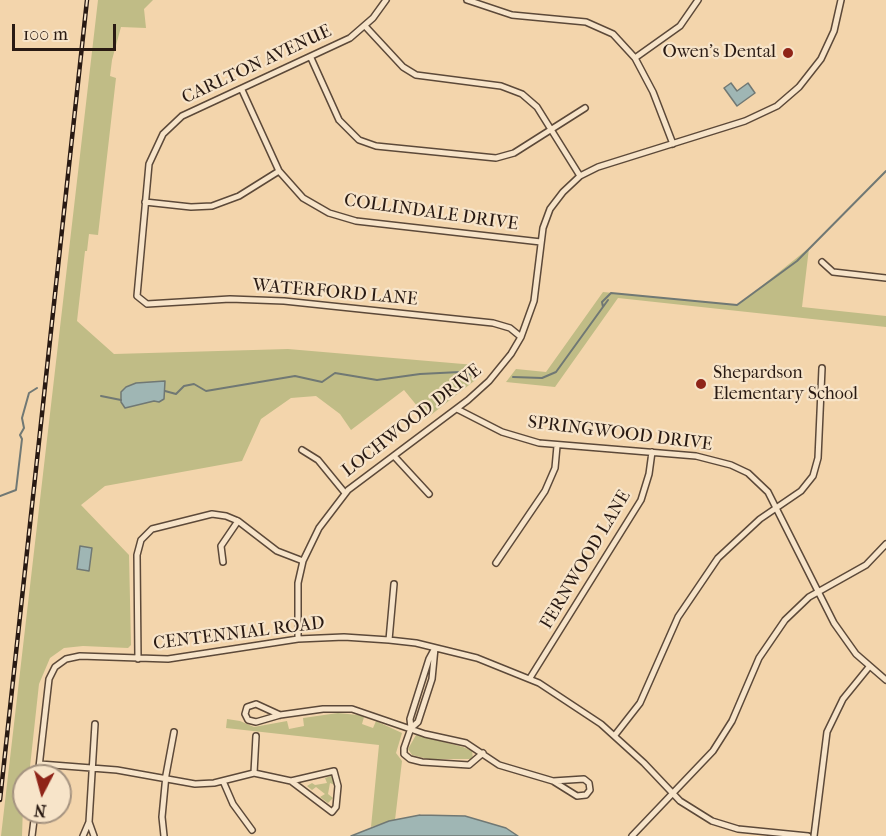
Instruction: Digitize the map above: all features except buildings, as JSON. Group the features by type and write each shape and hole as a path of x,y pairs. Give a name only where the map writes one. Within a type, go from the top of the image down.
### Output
{"street":[{"name":"CARLTON AVENUE","path":"143,302 135,292 149,164 163,134 179,118 340,44 365,26 386,0"},
{"path":"467,0 513,15 594,24 624,43 635,58 653,92 673,144"},
{"path":"635,58 680,26 698,0"},
{"name":"LOCHWOOD DRIVE","path":"298,639 296,597 303,561 319,528 345,493 457,409 501,368 521,337 536,290 546,218 556,200 580,176 597,167 745,121 777,106 807,77 821,59 834,31 841,0"},
{"path":"365,26 410,72 426,78 514,90 537,107 580,176"},
{"path":"310,58 339,120 351,134 368,144 496,158 514,153 585,108"},
{"name":"COLLINDALE DRIVE","path":"242,90 279,171 303,198 342,218 541,242"},
{"path":"145,202 191,207 220,204 239,196 279,171"},
{"path":"822,262 833,272 886,278"},
{"name":"WATERFORD LANE","path":"143,302 230,299 284,301 493,323 510,328 521,337"},
{"path":"615,735 649,688 672,629 687,600 718,558 742,534 801,491 808,483 817,466 822,369"},
{"name":"SPRINGWOOD DRIVE","path":"457,409 502,432 557,446 696,456 731,465 759,482 768,492 818,592 846,640 869,667 886,680"},
{"path":"496,563 545,491 555,468 557,446"},
{"path":"302,450 318,460 345,493"},
{"name":"FERNWOOD LANE","path":"530,678 641,500 650,474 652,452"},
{"path":"394,456 429,494"},
{"path":"138,659 137,555 146,534 162,525 212,514 226,516 238,521 277,551 303,561"},
{"path":"223,562 221,546 238,521"},
{"path":"632,836 702,765 723,737 759,658 774,634 800,604 856,573 886,544"},
{"path":"389,640 394,584"},
{"name":"CENTENNIAL ROAD","path":"40,764 49,679 60,662 72,657 138,659 194,656 298,639 344,637 389,640 435,648 497,664 530,678 561,696 615,735 673,795 700,815 726,826 808,836"},
{"path":"435,648 429,659 403,750 410,759 469,765 483,753"},
{"path":"814,836 828,732 843,699 869,667"},
{"path":"280,715 256,704 247,707 245,714 252,722 280,715 323,709 352,709 466,743 507,768 553,781 577,796 586,795 590,789 589,783 584,778 553,781"},
{"path":"83,836 89,822 95,724"},
{"path":"164,836 162,817 174,732"},
{"path":"254,773 256,736"},
{"path":"72,766 167,778 195,784 223,781 254,773 291,781 332,812 334,811 338,786 334,771 291,781"},
{"path":"223,781 233,804 252,830"},
{"path":"89,822 94,836"}],"shaded area":[{"path":"98,0 153,0 144,9 146,28 121,27 112,60 110,76 116,78 98,235 89,234 77,321 114,354 288,349 475,365 483,374 427,418 404,390 351,430 340,414 316,396 291,398 261,419 242,461 105,486 81,505 129,555 131,645 128,648 83,646 64,648 50,658 39,684 30,764 12,764 12,824 22,824 22,836 1,836"},
{"path":"809,248 802,307 886,316 886,327 618,298 555,387 506,382 516,369 546,372 603,292 738,305"},
{"path":"338,713 358,715 364,717 362,724 373,728 376,721 402,733 396,753 402,761 395,820 371,827 379,745 226,728 227,719 254,727 287,721 289,729 304,726 303,718"},
{"path":"416,735 463,747 472,751 473,759 428,759 412,755 408,749"},
{"path":"331,776 335,779 335,785 330,783 328,794 333,798 328,803 320,797 325,794 316,787 312,790 307,786 312,783 315,785 327,783 325,778"}],"water":[{"path":"731,83 737,91 748,83 755,93 737,106 724,88"},
{"path":"165,381 164,399 159,402 154,401 125,408 121,402 121,392 126,387 136,383"},
{"path":"80,546 92,548 89,571 77,569"},
{"path":"420,815 465,816 506,828 518,836 351,836 389,821"}],"waterway":[{"path":"603,307 602,302 611,293 737,305 797,261 886,171"},
{"path":"513,377 542,378 556,372 608,300"},
{"path":"165,391 176,394 184,386 194,384 206,391 295,376 322,382 335,373 377,380 420,374 460,372 473,375"},
{"path":"0,496 16,490 22,439 20,435 24,428 22,418 29,393 37,388"},
{"path":"101,396 121,400"}],"railway":[{"path":"0,800 87,0"}],"place":[{"name":"Owen's Dental","path":"788,53"},
{"name":"Shepardson Elementary School","path":"701,384"}]}
